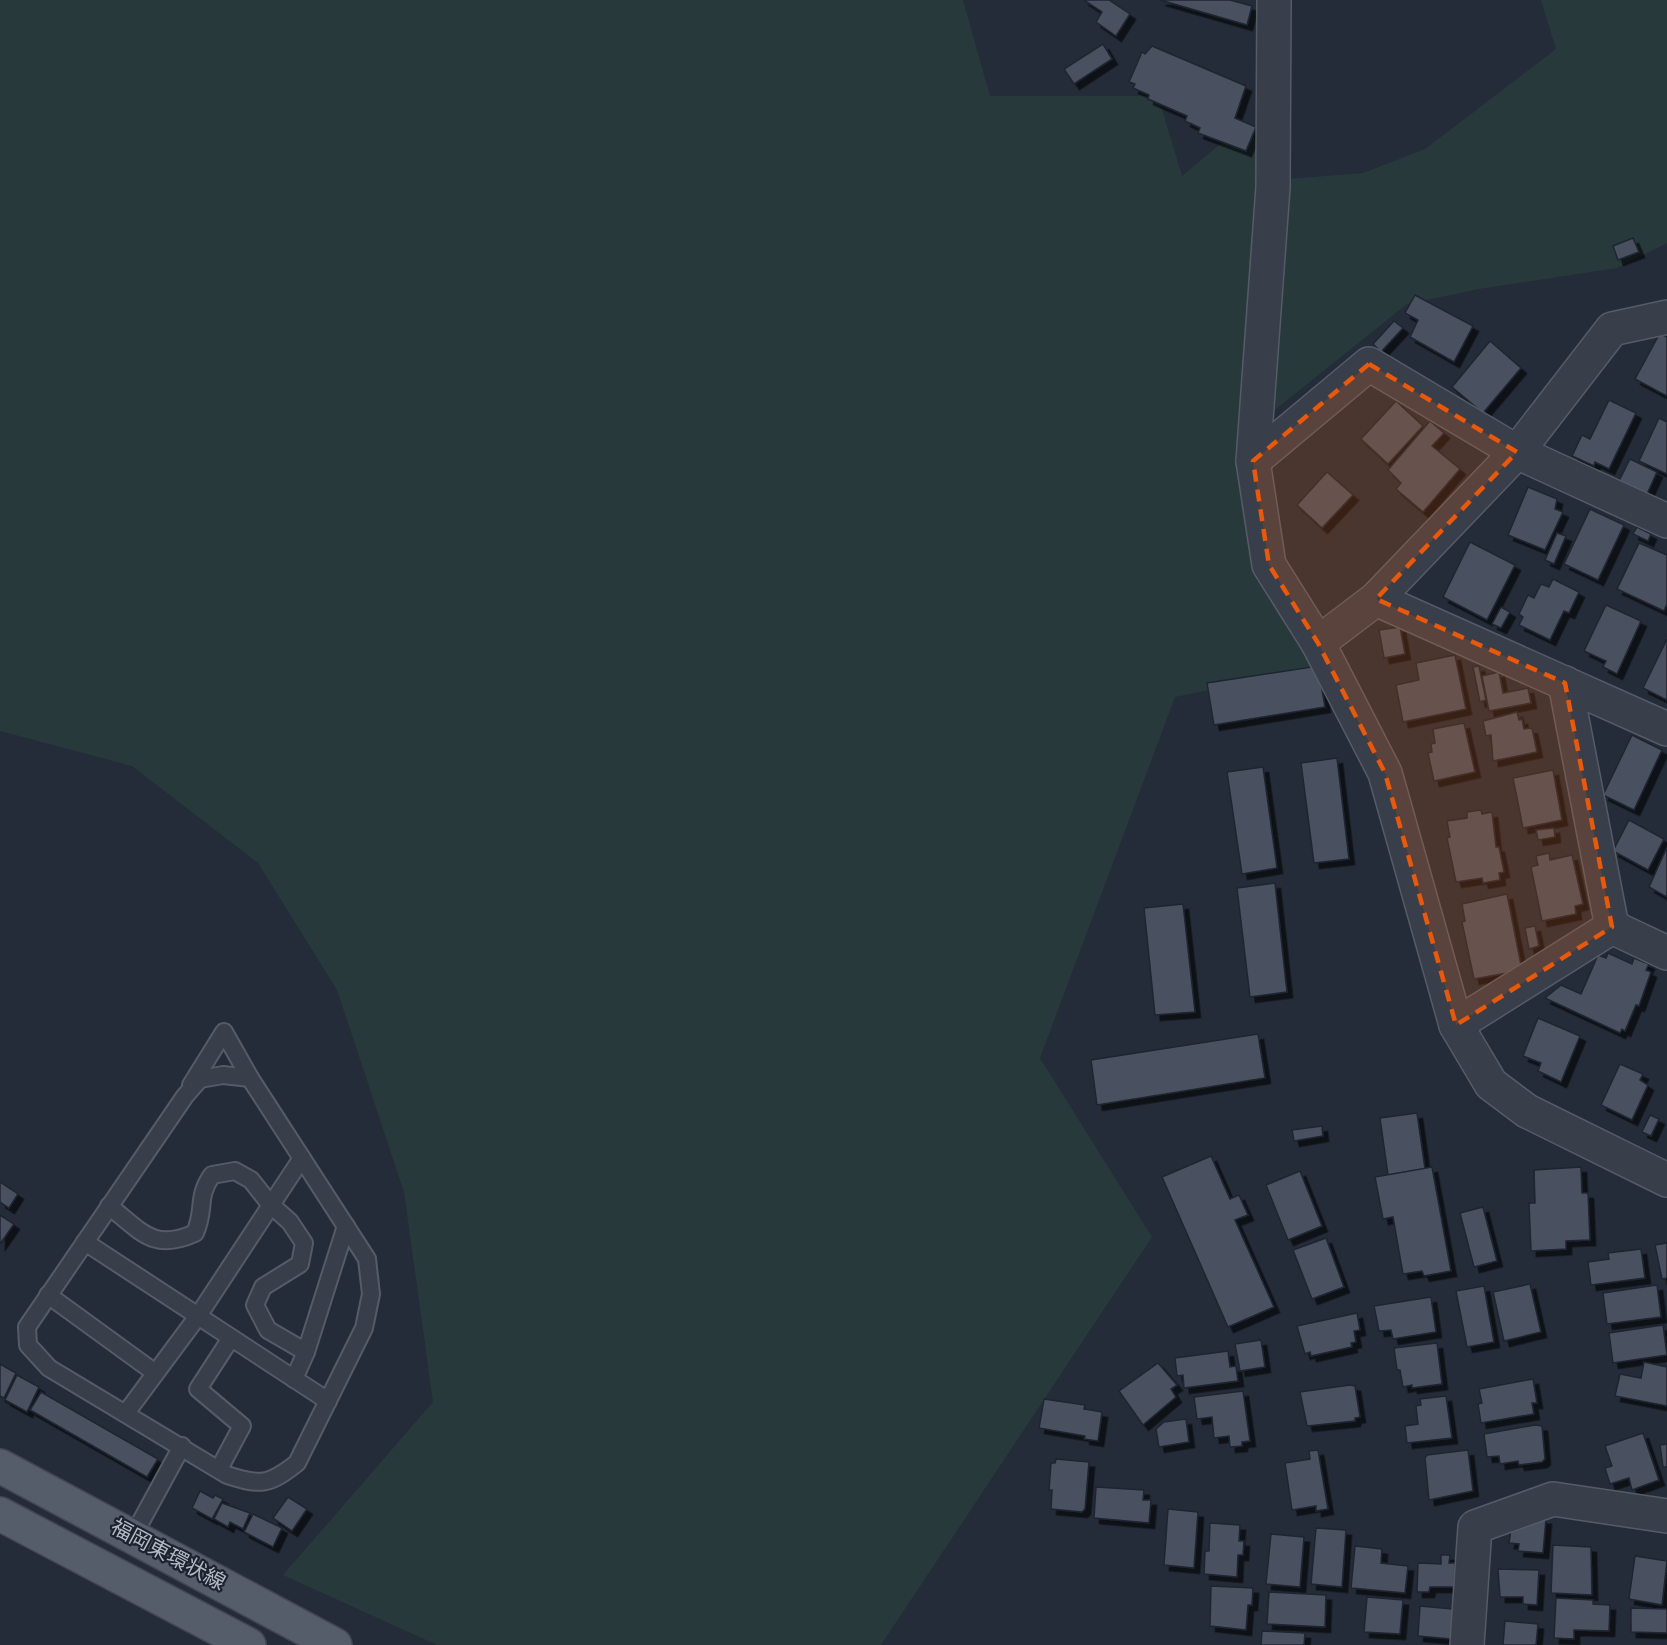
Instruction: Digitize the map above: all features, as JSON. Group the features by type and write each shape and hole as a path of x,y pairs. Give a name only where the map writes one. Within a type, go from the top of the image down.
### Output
{"main road":[{"name":"福岡東環状線","path":"0,1466 335,1645"},
{"name":"福岡東環状線","path":"0,1514 249,1645"}],"street":[{"path":"1274,0 1273,187 1253,461 1269,565 1318,643 1385,772 1456,1025 1491,1084 1527,1111 1667,1180"},
{"path":"1318,643 1376,599 1517,452 1612,328 1667,317"},
{"path":"1253,461 1369,364 1517,452 1667,521"},
{"path":"1376,599 1667,729"},
{"path":"1565,683 1612,927"},
{"path":"1456,1025 1612,927"},
{"path":"1612,927 1667,953"},
{"path":"1467,1645 1474,1527 1553,1499 1667,1516"}],"lane":[{"path":"224,1032 250,1078 367,1258 371,1294 364,1328 328,1401 297,1463 279,1477 254,1484 219,1470 49,1368 28,1345 27,1327 184,1096 224,1032"},
{"path":"184,1096 200,1079 223,1075 250,1078"},
{"path":"126,1413 154,1372 198,1316 302,1158"},
{"path":"109,1206 153,1240 177,1241 195,1233 202,1218 202,1190 212,1175 235,1171 251,1180 270,1204 290,1221 304,1243 300,1264 263,1287 255,1305 268,1330 306,1352"},
{"path":"294,1379 306,1352 346,1226"},
{"path":"85,1242 328,1401"},
{"path":"48,1295 154,1372"},
{"path":"219,1470 243,1426 198,1389 231,1338"},
{"path":"133,1536 182,1446"}],"highlighted area":[{"path":"1369,364 1517,452 1376,599 1565,683 1612,927 1456,1025 1385,773 1318,643 1269,565 1253,461"}],"shaded area":[{"path":"0,0 963,0 990,96 1158,96 1182,176 1243,125 1287,179 1363,173 1425,149 1556,49 1541,0 1667,0 1667,243 1617,268 1479,289 1407,304 1239,439 1313,669 1175,697 1040,1058 1152,1237 881,1645 437,1645 283,1575 433,1402 404,1192 337,990 258,863 132,766 0,731"}],"building":[{"path":"1084,0 1109,0 1130,14 1116,36 1096,22 1102,12"},
{"path":"1160,0 1230,0 1252,6 1247,25"},
{"path":"1103,44 1112,59 1074,84 1064,69"},
{"path":"1152,46 1246,86 1235,118 1256,127 1246,151 1198,133 1200,128 1185,121 1187,116 1148,99 1149,95 1133,88 1135,84 1129,82 1142,52 1145,54"},
{"path":"1633,238 1639,252 1618,260 1613,246"},
{"path":"1415,295 1473,326 1454,362 1410,337 1418,320 1405,313"},
{"path":"1394,321 1403,328 1381,352 1373,344"},
{"path":"1660,333 1667,337 1667,396 1635,379"},
{"path":"1490,341 1521,368 1483,413 1452,387"},
{"path":"1609,400 1636,413 1609,469 1595,462 1594,466 1572,456 1582,435 1590,439"},
{"path":"1396,401 1423,426 1388,464 1361,439"},
{"path":"1659,418 1667,422 1667,474 1639,461"},
{"path":"1430,421 1444,433 1432,446 1460,469 1423,512 1396,489 1401,483 1388,470"},
{"path":"1630,459 1657,472 1647,494 1619,481"},
{"path":"1327,472 1353,495 1322,528 1297,505"},
{"path":"1528,487 1557,499 1555,509 1563,512 1545,550 1508,535"},
{"path":"1590,509 1624,525 1598,580 1564,564"},
{"path":"1637,527 1651,534 1648,541 1633,534"},
{"path":"1557,533 1566,536 1554,564 1545,560"},
{"path":"1470,542 1515,565 1487,620 1443,597"},
{"path":"1639,543 1667,555 1667,604 1664,611 1617,589"},
{"path":"1553,579 1579,592 1569,613 1564,611 1550,640 1519,625 1523,617 1519,614 1528,595 1534,598 1541,584 1549,587"},
{"path":"1606,605 1641,621 1617,674 1603,667 1606,661 1584,651"},
{"path":"1501,607 1510,612 1501,628 1492,624"},
{"path":"1400,627 1405,654 1384,658 1379,630"},
{"path":"1667,639 1667,700 1643,688"},
{"path":"1455,655 1466,709 1403,722 1396,685 1419,680 1416,663"},
{"path":"1318,666 1325,707 1214,725 1207,683"},
{"path":"1479,666 1486,700 1480,702 1473,667"},
{"path":"1499,672 1503,693 1528,688 1531,703 1489,711 1482,676"},
{"path":"1517,712 1519,720 1522,719 1524,729 1532,728 1537,752 1493,761 1491,735 1486,736 1483,721"},
{"path":"1464,723 1475,772 1434,781 1428,753 1432,752 1431,744 1435,743 1433,729"},
{"path":"1632,735 1662,750 1634,810 1603,795"},
{"path":"1337,758 1349,859 1314,863 1301,763"},
{"path":"1263,767 1277,868 1242,874 1227,772"},
{"path":"1553,770 1562,820 1523,828 1513,778"},
{"path":"1481,810 1482,814 1492,812 1496,847 1499,847 1504,872 1499,873 1500,880 1483,883 1482,878 1456,882 1447,838 1450,837 1447,821 1467,818 1467,812"},
{"path":"1629,820 1664,839 1648,870 1613,851"},
{"path":"1554,828 1555,837 1538,840 1536,830"},
{"path":"1667,847 1667,897 1649,887"},
{"path":"1549,853 1550,860 1572,855 1583,904 1575,906 1576,914 1542,921 1531,867 1538,865 1536,856"},
{"path":"1275,883 1287,992 1250,997 1237,888"},
{"path":"1507,894 1521,965 1507,973 1474,979 1462,922 1465,921 1462,904"},
{"path":"1183,904 1195,1012 1155,1015 1144,908"},
{"path":"1535,926 1539,946 1529,949 1525,928"},
{"path":"1608,953 1632,964 1634,958 1649,964 1646,970 1651,972 1639,1006 1636,1005 1625,1031 1622,1029 1620,1033 1545,998 1561,985 1581,994 1598,955 1606,958"},
{"path":"1538,1018 1580,1036 1561,1082 1538,1071 1541,1063 1523,1056"},
{"path":"1258,1034 1265,1078 1097,1105 1091,1060"},
{"path":"1620,1064 1643,1074 1640,1080 1648,1085 1632,1120 1601,1105"},
{"path":"1417,1113 1425,1169 1388,1175 1380,1118"},
{"path":"1650,1115 1659,1119 1651,1136 1642,1132"},
{"path":"1322,1126 1323,1136 1294,1141 1292,1130"},
{"path":"1211,1156 1230,1199 1239,1195 1248,1215 1235,1220 1274,1307 1228,1327 1162,1177"},
{"path":"1432,1167 1451,1271 1424,1276 1422,1271 1403,1274 1393,1217 1383,1219 1375,1177"},
{"path":"1581,1167 1582,1193 1588,1193 1590,1240 1566,1241 1566,1249 1531,1251 1529,1203 1535,1203 1534,1170"},
{"path":"1300,1171 1322,1226 1288,1240 1266,1185"},
{"path":"0,1182 18,1194 9,1208 0,1202"},
{"path":"1483,1207 1497,1261 1474,1267 1460,1213"},
{"path":"0,1215 14,1224 0,1244"},
{"path":"1326,1238 1344,1287 1312,1299 1293,1250"},
{"path":"1667,1243 1667,1278 1662,1279 1655,1245"},
{"path":"1641,1249 1645,1278 1591,1285 1588,1262 1609,1259 1608,1253"},
{"path":"1530,1284 1541,1332 1504,1341 1493,1292"},
{"path":"1657,1285 1661,1317 1607,1324 1603,1293"},
{"path":"1484,1286 1494,1342 1467,1347 1456,1291"},
{"path":"1431,1297 1436,1332 1393,1339 1391,1330 1379,1331 1374,1306"},
{"path":"1357,1313 1360,1330 1354,1331 1356,1342 1351,1343 1352,1347 1311,1356 1310,1352 1305,1354 1297,1326"},
{"path":"1663,1325 1667,1355 1613,1363 1609,1333"},
{"path":"1261,1340 1265,1367 1240,1371 1235,1344"},
{"path":"1437,1343 1442,1384 1403,1387 1400,1370 1397,1370 1394,1348"},
{"path":"1228,1351 1230,1367 1236,1366 1238,1381 1184,1388 1183,1375 1177,1376 1175,1358"},
{"path":"1644,1362 1667,1367 1667,1406 1615,1396 1620,1374 1641,1378"},
{"path":"1158,1363 1177,1385 1171,1389 1176,1397 1143,1425 1119,1391"},
{"path":"0,1364 16,1373 4,1398 0,1396"},
{"path":"17,1375 39,1387 27,1412 5,1400"},
{"path":"1533,1379 1537,1403 1532,1403 1534,1414 1481,1423 1478,1404 1482,1403 1479,1389"},
{"path":"1355,1386 1360,1417 1355,1418 1355,1421 1307,1426 1300,1392"},
{"path":"1243,1391 1250,1441 1242,1442 1242,1446 1230,1447 1229,1436 1214,1438 1212,1417 1197,1419 1194,1397"},
{"path":"41,1392 158,1459 147,1477 30,1410"},
{"path":"1446,1396 1452,1438 1407,1443 1405,1426 1418,1424 1416,1406 1421,1405 1420,1399"},
{"path":"1044,1399 1085,1405 1084,1409 1102,1412 1098,1441 1084,1439 1085,1436 1039,1428"},
{"path":"1186,1419 1189,1442 1159,1447 1156,1429 1164,1422"},
{"path":"1535,1425 1542,1426 1545,1459 1542,1462 1519,1465 1518,1461 1500,1464 1499,1456 1487,1457 1484,1434"},
{"path":"1643,1433 1659,1480 1632,1490 1629,1478 1610,1484 1605,1468 1612,1466 1605,1446"},
{"path":"1667,1444 1667,1467 1663,1467 1660,1445"},
{"path":"1318,1450 1328,1509 1316,1511 1316,1506 1292,1510 1285,1463 1310,1459 1309,1451"},
{"path":"1468,1450 1473,1491 1429,1500 1425,1458 1427,1455"},
{"path":"1056,1459 1089,1462 1085,1509 1082,1512 1051,1509 1052,1490 1049,1490 1051,1463 1055,1463"},
{"path":"1096,1487 1144,1490 1143,1500 1151,1500 1149,1523 1094,1518"},
{"path":"200,1491 213,1498 215,1495 223,1499 212,1519 192,1508"},
{"path":"288,1497 307,1509 292,1531 273,1518"},
{"path":"222,1503 250,1513 243,1529 230,1522 228,1527 214,1519"},
{"path":"1168,1509 1198,1512 1194,1568 1164,1565"},
{"path":"253,1514 282,1528 273,1547 244,1532"},
{"path":"1517,1516 1546,1519 1543,1553 1518,1551 1519,1544 1509,1543 1511,1529"},
{"path":"1210,1523 1240,1525 1239,1541 1244,1541 1243,1555 1238,1555 1237,1577 1204,1574 1205,1551 1209,1551"},
{"path":"1316,1528 1346,1530 1342,1587 1311,1584"},
{"path":"1271,1534 1304,1537 1300,1587 1266,1584"},
{"path":"1553,1545 1591,1547 1592,1595 1551,1593"},
{"path":"1355,1546 1382,1549 1381,1563 1408,1566 1405,1593 1351,1588"},
{"path":"1441,1555 1450,1555 1449,1563 1455,1563 1454,1587 1430,1587 1429,1592 1417,1592 1418,1563 1441,1564"},
{"path":"1635,1556 1667,1561 1662,1605 1629,1599"},
{"path":"1498,1569 1539,1570 1537,1605 1523,1604 1523,1597 1500,1597"},
{"path":"1211,1586 1253,1588 1252,1605 1248,1605 1246,1630 1210,1626"},
{"path":"1269,1592 1326,1595 1325,1627 1267,1624"},
{"path":"1367,1597 1403,1600 1400,1634 1364,1632"},
{"path":"1556,1598 1593,1600 1593,1604 1610,1605 1609,1631 1574,1630 1574,1639 1554,1638"},
{"path":"1420,1606 1453,1609 1451,1639 1418,1636"},
{"path":"1631,1608 1667,1609 1667,1633 1631,1632"},
{"path":"1505,1621 1538,1624 1536,1645 1503,1645"},
{"path":"1262,1631 1305,1633 1304,1645 1261,1645"}]}
